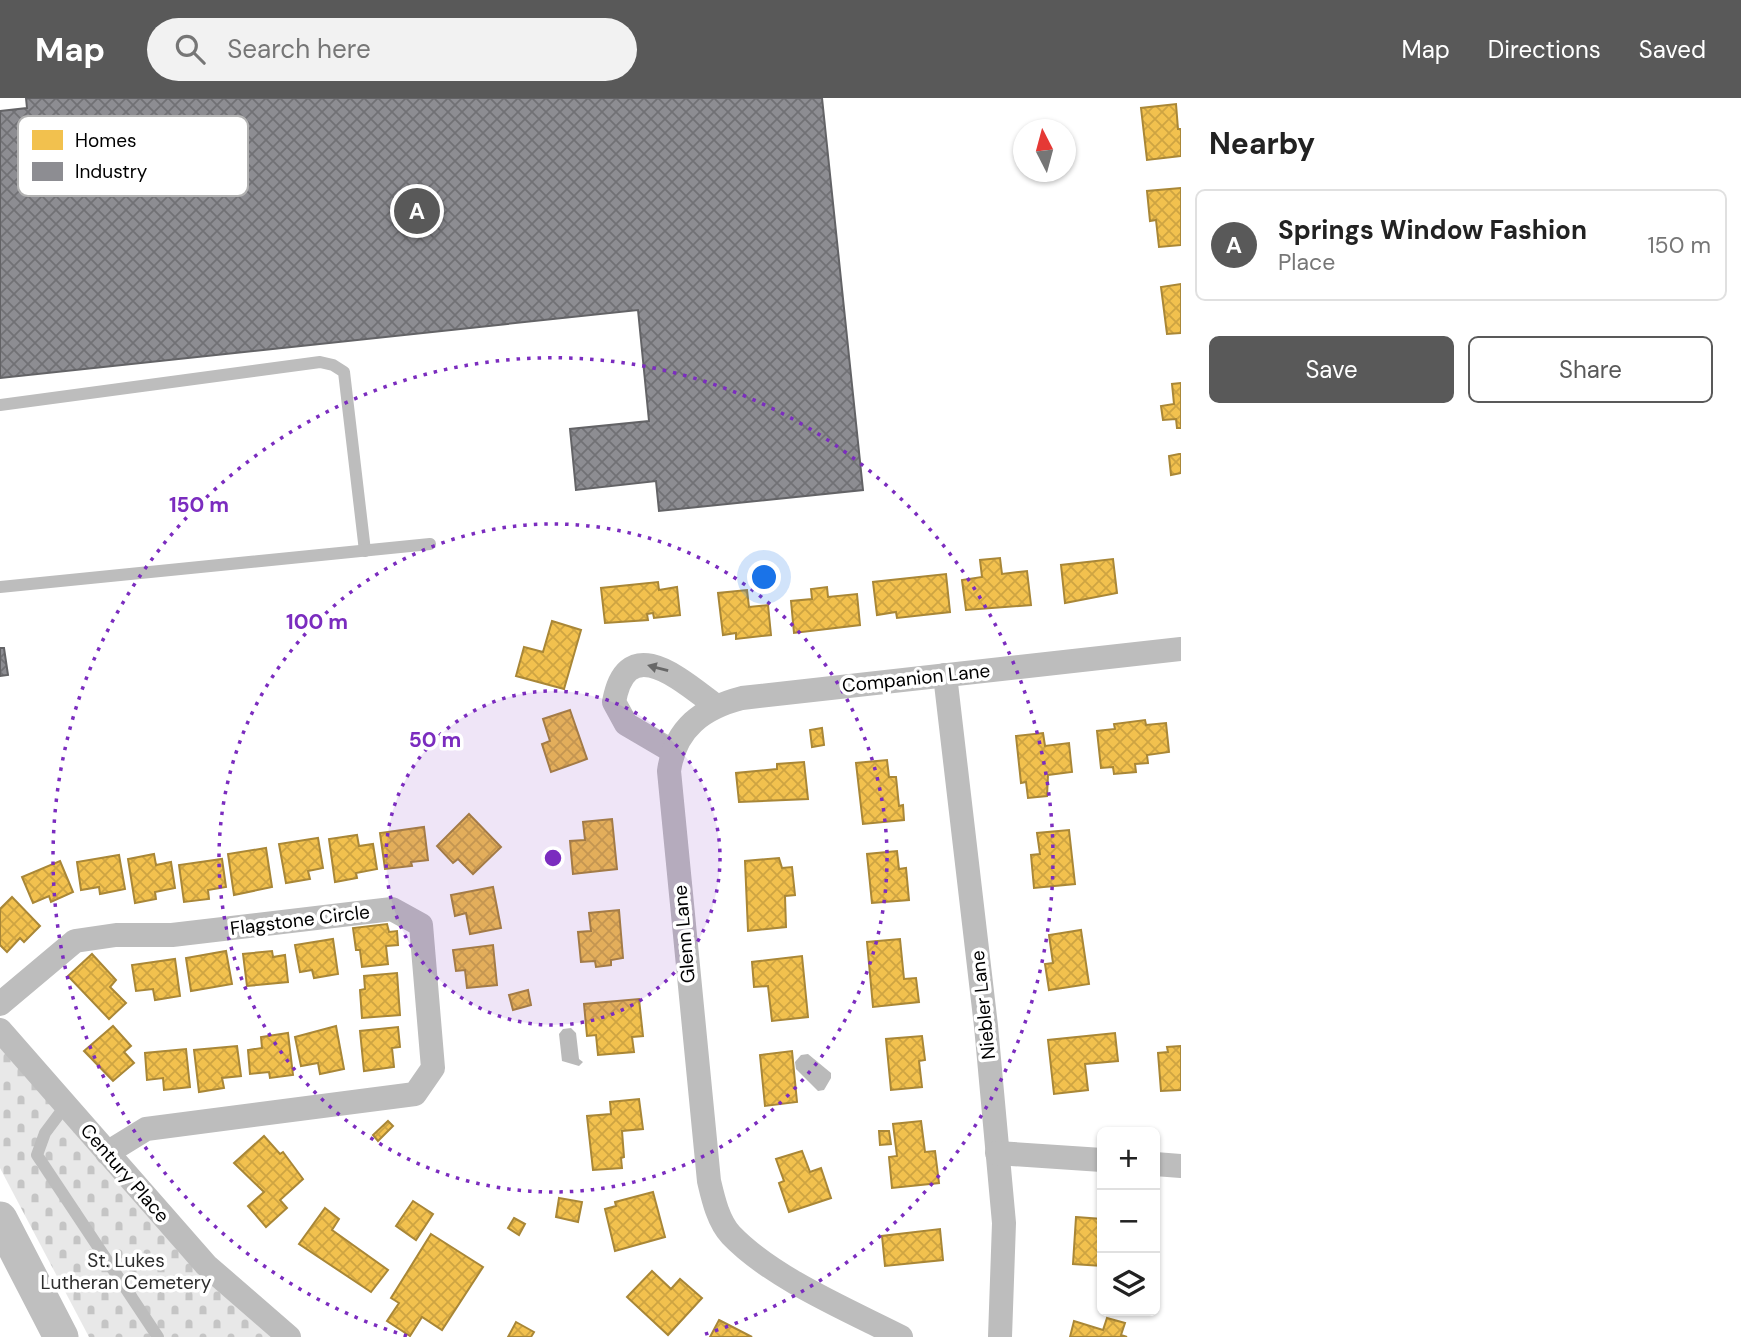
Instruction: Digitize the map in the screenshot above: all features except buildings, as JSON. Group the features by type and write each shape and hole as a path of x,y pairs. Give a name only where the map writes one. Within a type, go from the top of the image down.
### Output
{"street":[{"name":"Companion Lane","path":"672,751 697,718 715,705 743,698 1181,649"},
{"path":"672,751 626,724 614,702 617,683 626,671 649,665 667,669 715,705"},
{"name":"Niebler Lane","path":"945,675 963,810 1003,1223 1000,1337"},
{"name":"Glenn Lane","path":"672,751 669,771 683,939 709,1181 714,1204 730,1234 805,1288 901,1337"},
{"name":"Flagstone Circle","path":"0,1004 75,941 116,935 172,935 392,909 421,925 433,1068 415,1094 146,1129 107,1153"},
{"name":"Century Place","path":"0,1030 206,1265 289,1337"},
{"path":"997,1153 1097,1160"},
{"path":"1160,1164 1181,1166"},
{"path":"3,1231 61,1337"}],"lane":[{"path":"0,405 320,362 333,365 344,372 365,551"},
{"path":"0,587 430,544"},
{"path":"66,1105 45,1133 37,1155 158,1337"}],"green space":[{"name":"St. Lukes Lutheran Cemetery","path":"0,1030 289,1337 89,1337 0,1168"}],"shaded area":[{"path":"571,1028 576,1033 579,1059 583,1062 579,1066 562,1061 559,1034 563,1029"},
{"path":"808,1054 831,1073 824,1090 818,1091 796,1069 795,1062 801,1055"}],"place":[{"name":"Springs Window Fashion","path":"417,211"}]}
